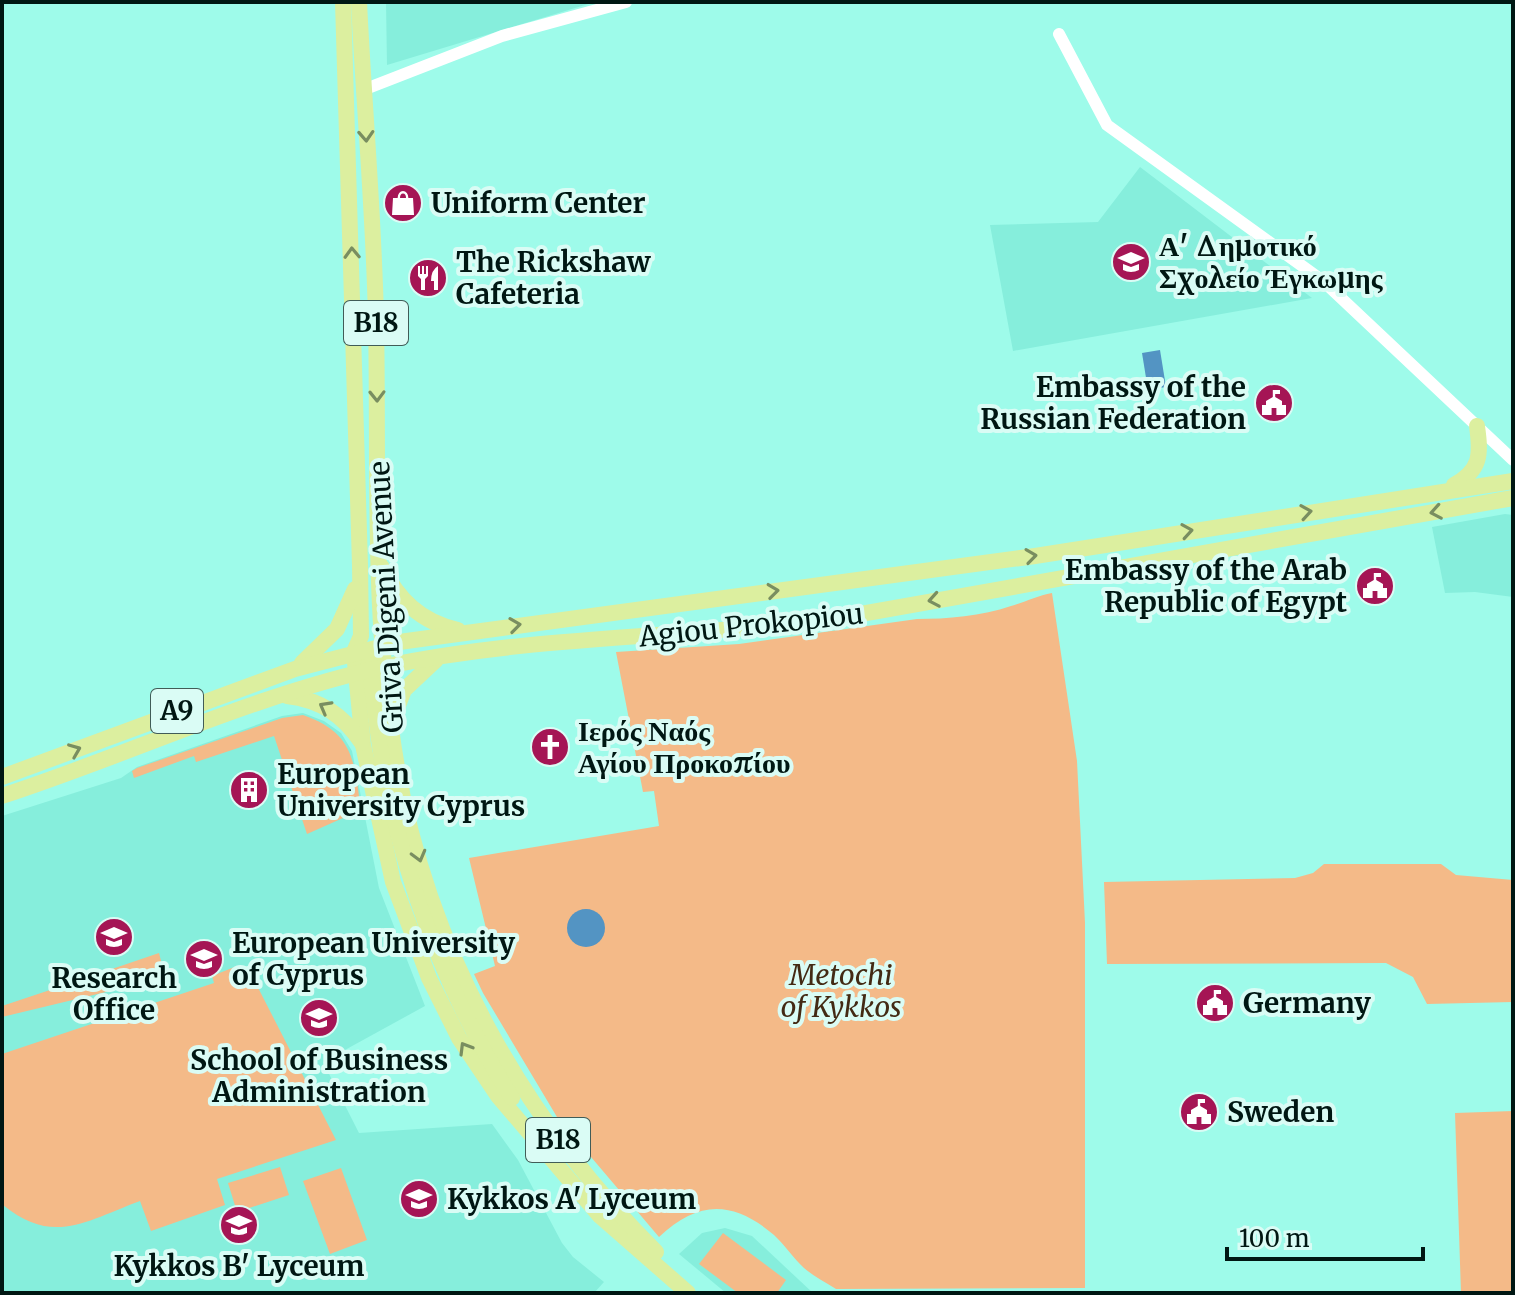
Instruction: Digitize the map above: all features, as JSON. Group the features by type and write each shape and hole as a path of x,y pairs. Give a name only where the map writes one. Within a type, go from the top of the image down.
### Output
{"main road":[{"name":"Griva Digeni Avenue","path":"343,2 360,565 366,645 389,797 425,925 471,1031 548,1153"},
{"name":"Griva Digeni Avenue","path":"359,2 376,317 379,561 366,645"},
{"path":"1446,490 1467,478 1477,466 1481,451 1477,426"},
{"name":"Agiou Prokopiou","path":"2,777 366,645 1035,556 1513,481"},
{"name":"Agiou Prokopiou","path":"2,796 273,696 371,670 441,656 827,620 1513,498"},
{"path":"379,561 399,595 414,611 434,623 466,632"},
{"path":"295,669 317,651 343,620 360,565"},
{"path":"391,725 404,690 441,656"},
{"name":"Griva Digeni Avenue","path":"371,670 391,725 403,796 423,872 439,921 484,1023 526,1095 582,1171 696,1293"},
{"name":"Griva Digeni Avenue","path":"371,670 363,745 393,882 429,978 471,1059 548,1153 600,1216 688,1293"},
{"path":"273,696 306,699 327,707 344,720 363,745"}],"street":[{"path":"363,90 502,36 626,2"},
{"path":"1059,34 1107,125 1323,281 1513,460"}],"shaded area":[{"path":"386,2 595,2 387,65"},
{"name":"Α' Δημοτικό Σχολείο Έγκωμης","path":"1140,167 1312,298 1013,351 990,225 1098,222"},
{"path":"1513,515 1513,597 1475,592 1445,593 1432,527"},
{"name":"European University of Cyprus","path":"303,713 324,721 341,733 352,751 379,888 425,1006 323,1062 359,1133 492,1124 518,1160 562,1243 573,1257 604,1282 594,1293 2,1293 2,816 121,778 137,767 282,716"},
{"path":"725,1228 752,1236 813,1293 726,1293 679,1254 702,1233"}],"green space":[{"name":"Metochi of Kykkos","path":"1052,593 1077,761 1085,923 1085,1288 836,1289 804,1268 778,1239 759,1224 730,1210 702,1211 688,1216 659,1237 557,1117 483,993 474,974 495,966 469,858 659,826 654,791 643,792 616,652 739,644 917,619 964,616"},
{"path":"303,715 333,731 349,751 361,810 307,834 274,736 196,762 194,756 134,778 132,771 137,768 282,718"},
{"path":"1324,864 1441,864 1456,875 1513,880 1513,1002 1427,1004 1413,977 1386,963 1107,964 1104,882 1295,878 1313,873"},
{"path":"159,953 162,965 157,975 120,988 112,969"},
{"path":"237,966 250,972 336,1140 217,1179 225,1205 151,1231 140,1201 86,1222 54,1227 21,1217 3,1205 2,1054 214,983 212,976"},
{"path":"104,972 110,991 2,1017 2,1006"},
{"path":"1513,1111 1513,1293 1461,1293 1455,1113"},
{"path":"280,1167 289,1195 237,1212 228,1183"},
{"path":"341,1168 367,1240 330,1254 303,1181"},
{"path":"723,1233 786,1280 777,1293 738,1293 699,1264"}],"water":[{"path":"1160,350 1166,387 1148,390 1142,353"},
{"path":"586,909 599,915 605,928 599,941 586,947 573,941 567,928 573,915"}],"place":[{"name":"Uniform Center","path":"403,203"},
{"name":"Α' Δημοτικό Σχολείο Έγκωμης","path":"1131,262"},
{"name":"The Rickshaw Cafeteria","path":"428,278"},
{"name":"Embassy of the Russian Federation","path":"1274,403"},
{"name":"Embassy of the Arab Republic of Egypt","path":"1375,586"},
{"name":"Ιερός Ναός Αγίου Προκοπίου","path":"550,747"},
{"name":"European University Cyprus","path":"249,790"},
{"name":"Research Office","path":"114,937"},
{"name":"European University of Cyprus","path":"204,959"},
{"name":"Germany","path":"1215,1003"},
{"name":"School of Business Administration","path":"319,1018"},
{"name":"Sweden","path":"1199,1112"},
{"name":"Kykkos A' Lyceum","path":"419,1199"},
{"name":"Kykkos B' Lyceum","path":"239,1225"}]}
